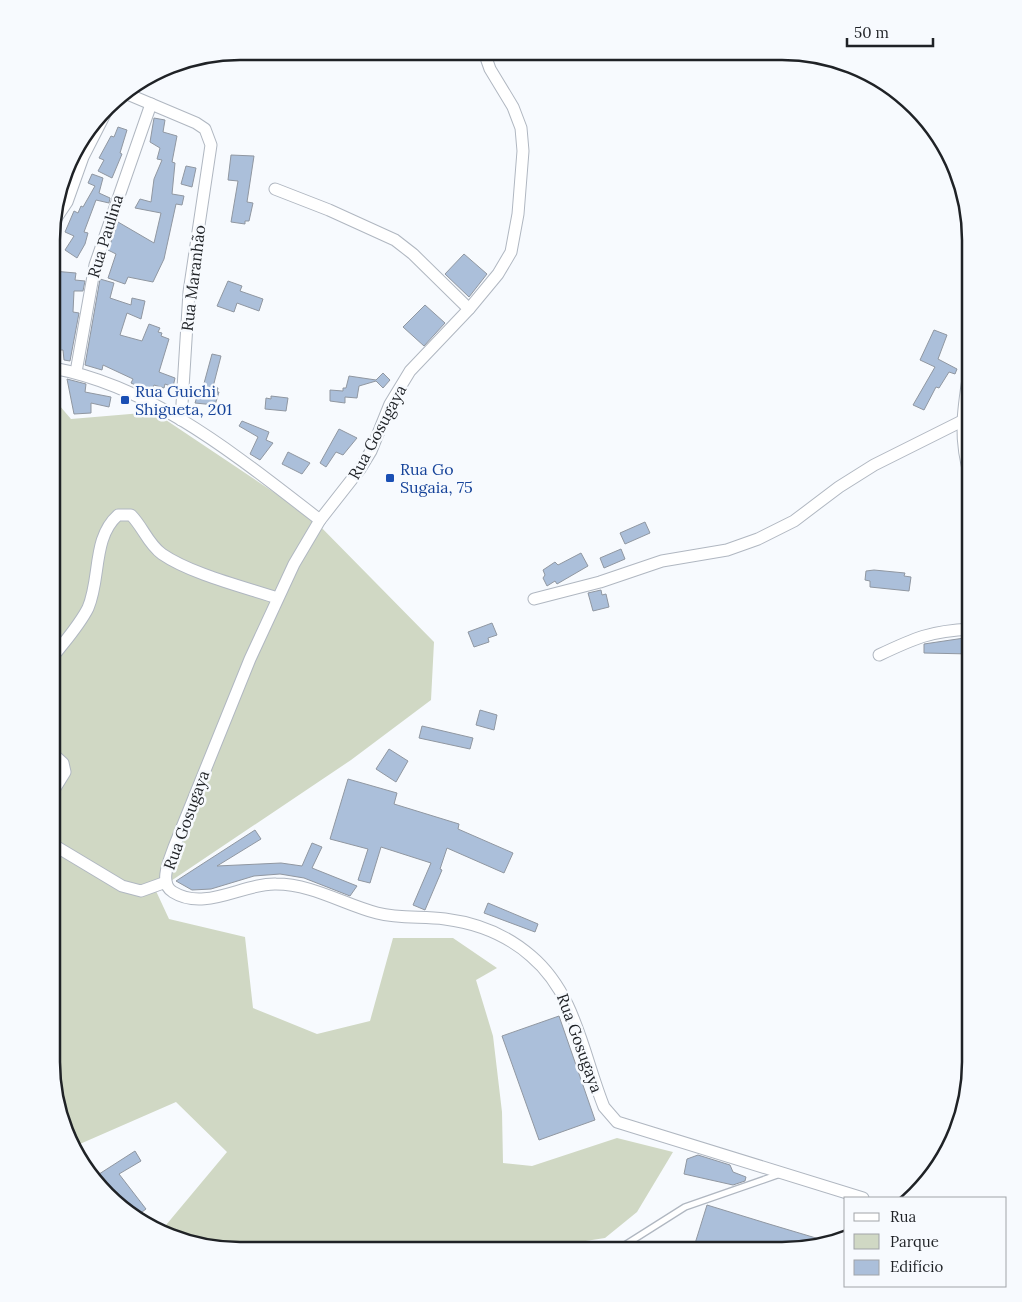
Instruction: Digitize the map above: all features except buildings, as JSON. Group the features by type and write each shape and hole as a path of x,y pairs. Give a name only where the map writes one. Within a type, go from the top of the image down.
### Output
{"street":[{"name":"Rua Gosugaya","path":"487,60 490,69 513,107 520,128 523,150 518,214 511,252 498,274 469,309 410,372 390,404 371,451 360,469 320,520 294,564 174,846 168,865 166,882 172,891 184,897 198,899 274,884 288,884 309,888 378,913 398,917 445,920 482,928 502,936 530,954 550,973 562,991 604,1107 617,1122 780,1174 860,1197"},
{"path":"132,96 151,104"},
{"name":"Rua Maranhão","path":"151,104 196,123 205,129 210,137 212,153 189,292 181,420"},
{"name":"Rua Paulina","path":"76,372 90,286 97,257 151,104"},
{"path":"63,208 67,202 83,157 95,134"},
{"path":"274,189 330,210 395,240 413,254 469,309"},
{"path":"60,369 109,382 181,420 225,449 320,520"},
{"path":"534,599 600,582 662,561 727,550 758,539 794,521 839,487 874,465 962,421 962,443"},
{"path":"60,647 87,609 93,591 100,547 105,530 118,515 131,515 162,554 181,564 278,598"},
{"path":"879,655 922,635 962,630"},
{"path":"60,760 63,763 65,772 60,780"},
{"path":"60,849 122,886 141,891 166,882"}],"lane":[{"path":"630,1242 685,1207 780,1174"}],"green space":[{"path":"60,406 71,419 154,412 311,517 434,642 431,700 351,760 156,891 169,919 245,937 253,1008 317,1034 370,1021 393,938 453,938 497,968 476,980 493,1036 502,1112 503,1163 532,1166 617,1138 673,1152 637,1212 605,1238 579,1242 229,1242 205,1239 166,1225 227,1152 176,1102 80,1144 63,1097 60,1073"}],"place":[{"name":"Rua Guichi Shigueta, 201","path":"125,400"},
{"name":"Rua Go Sugaia, 75","path":"390,478"}]}
